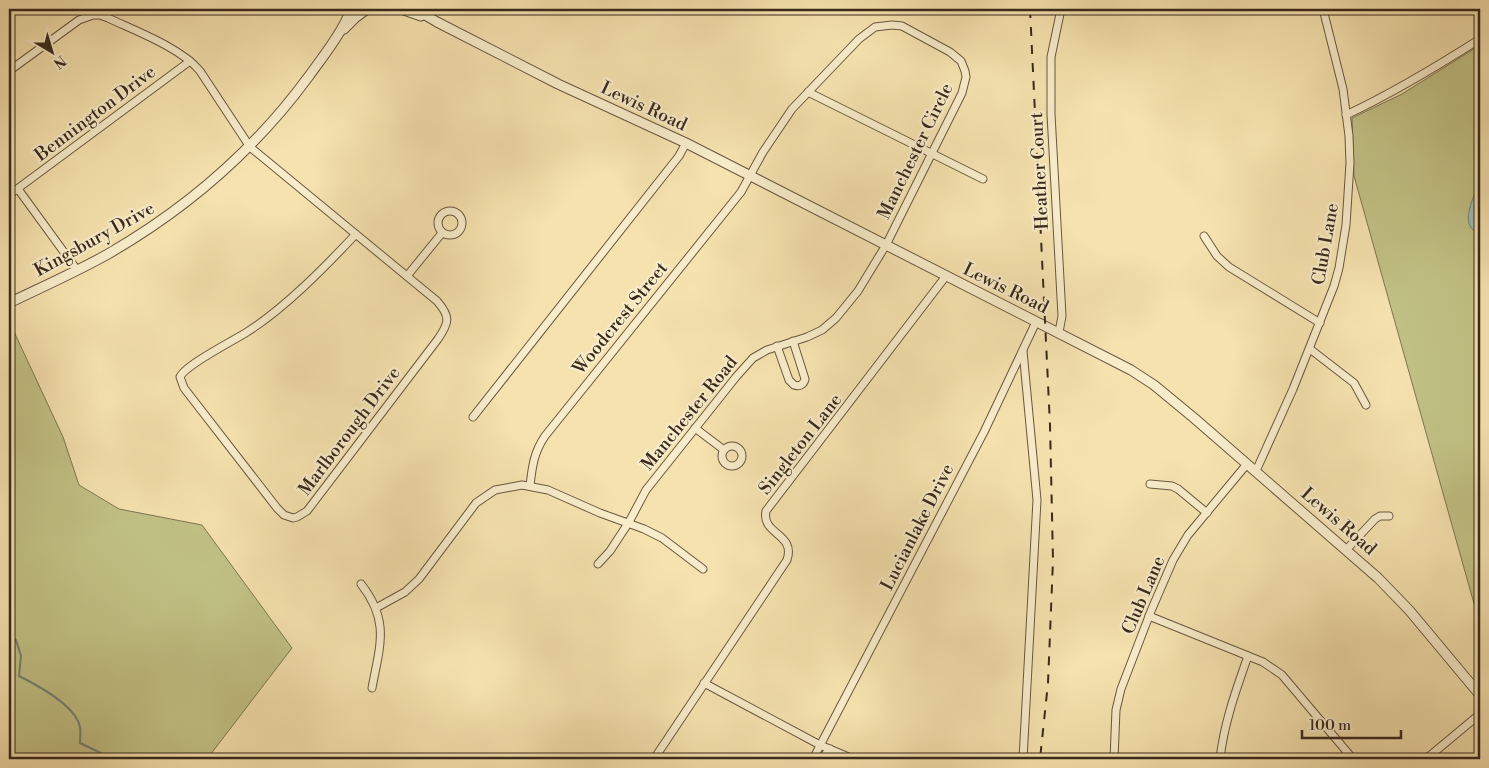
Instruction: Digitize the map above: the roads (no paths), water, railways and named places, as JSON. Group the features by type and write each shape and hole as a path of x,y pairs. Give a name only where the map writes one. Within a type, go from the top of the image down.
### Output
{"street":[{"name":"Kingsbury Drive","path":"9,303 107,255 170,215 197,195 250,147 280,113 332,42 351,9"},
{"name":"Kingsbury Drive","path":"332,42 355,18 368,9"},
{"name":"Lewis Road","path":"401,9 437,22"},
{"name":"Lewis Road","path":"415,9 558,84 686,144 1131,370 1154,385 1194,418 1378,578 1409,610 1480,695"},
{"name":"Heather Court","path":"1059,332 1062,316 1051,114 1050,57 1061,9"},
{"name":"Club Lane","path":"1256,471 1260,466 1320,323 1339,268 1346,225 1350,164 1346,115 1343,89 1323,9"},
{"name":"Marlborough Drive","path":"9,71 79,20 93,15 100,15 154,40 190,61 200,71 250,147 356,234 407,276 442,306 447,315 446,326 432,347 307,511 297,517 284,515 184,388 180,377 188,367 254,328 323,268 356,234"},
{"name":"Manchester Circle","path":"750,176 782,121 868,31 883,26 902,26 950,52 961,61 966,77 962,93 886,245"},
{"path":"1346,115 1400,88 1480,39"},
{"name":"Bennington Drive","path":"9,195 190,61"},
{"path":"808,92 983,179"},
{"path":"473,417 679,156 686,144"},
{"name":"Woodcrest Street","path":"530,486 534,457 544,436 741,192 750,176"},
{"path":"18,189 77,270"},
{"path":"407,276 442,233"},
{"path":"1204,236 1217,256 1229,267 1320,323"},
{"name":"Manchester Road","path":"598,564 610,551 629,522 646,490 753,358 777,346 815,334 836,318 864,283 886,245"},
{"name":"Singleton Lane","path":"654,759 787,560 789,554 788,545 768,525 765,516 766,511 946,276"},
{"name":"Lucianlake Drive","path":"812,759 984,432 1036,322"},
{"path":"777,346 792,383 799,386 802,385 805,379 793,341"},
{"path":"1310,349 1354,384 1366,405"},
{"path":"1023,350 1037,500 1023,759"},
{"path":"695,428 724,450"},
{"name":"Club Lane","path":"1114,759 1118,699 1149,616 1182,545 1247,464"},
{"path":"1150,484 1172,486 1178,489 1207,513"},
{"path":"376,608 405,592 419,579 476,504 489,493 502,488 530,486 548,490 600,513 629,522 662,538 703,569"},
{"path":"1346,550 1375,518 1389,516"},
{"path":"360,584 376,608 381,632 380,648 372,688"},
{"path":"1149,616 1270,666 1282,675 1353,759"},
{"path":"1220,759 1228,712 1248,656"},
{"path":"704,683 820,745 853,759"},
{"path":"1426,759 1480,714"},
{"path":"821,759 830,749"}],"water":[{"path":"1480,186 1480,236 1471,228 1468,215 1475,194"}],"waterway":[{"path":"9,637 16,640 21,656 19,676 55,697 71,711 80,727 80,743 113,759"}],"railway":[{"path":"1030,9 1050,425 1053,560 1048,683 1040,759"}]}
